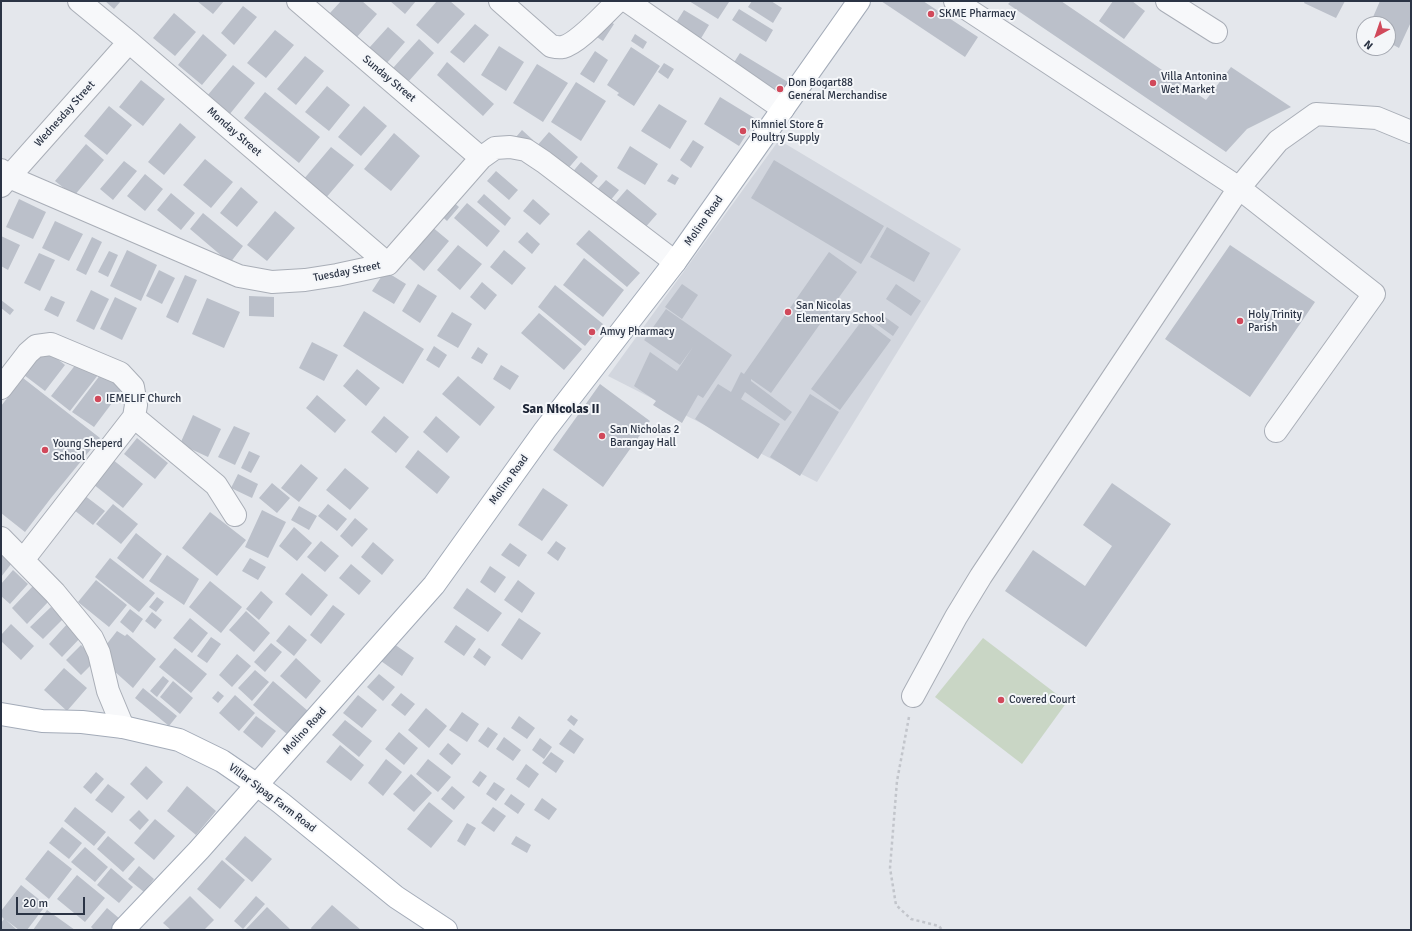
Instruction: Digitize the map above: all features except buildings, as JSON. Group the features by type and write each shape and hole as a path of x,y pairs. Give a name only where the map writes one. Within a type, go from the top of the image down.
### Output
{"main road":[{"name":"Molino Road","path":"123,930 199,850 434,585 545,430 675,262 859,1"},
{"name":"Villar Sipag Farm Road","path":"1,714 42,721 82,722 123,727 179,740 222,761 257,784 396,897 446,930"}],"street":[{"name":"Monday Street","path":"79,1 388,264"},
{"name":"Sunday Street","path":"298,1 481,158"},
{"path":"500,1 550,46 556,48 564,47 578,38 618,1"},
{"path":"627,1 783,109"},
{"path":"955,1 1239,188 1374,294 1276,431"},
{"path":"1167,1 1216,32"},
{"name":"Wednesday Street","path":"4,178 129,42"},
{"path":"913,696 956,617 981,576 1239,188 1278,141 1316,114 1377,118 1411,132"},
{"name":"Tuesday Street","path":"4,178 239,276 272,282 305,280 388,264 481,158 495,148 510,147 526,150 544,162 675,262"},
{"path":"1,388 28,353 36,346 51,344 120,373 133,387 136,405 134,417 23,560"},
{"path":"134,417 216,485 235,515"},
{"path":"1,538 55,593 92,638 99,653 108,691 123,727"}],"path":[{"path":"913,696 897,781 890,868 896,905 911,919 939,926 942,930"}],"shaded area":[{"name":"San Nicolas Elementary School","path":"779,140 961,249 817,482 608,376"}],"green space":[{"name":"Covered Court","path":"983,638 1067,702 1022,764 935,697"}],"place":[{"name":"SKME Pharmacy","path":"931,14"},
{"name":"Villa Antonina Wet Market","path":"1153,83"},
{"name":"Don Bogart88 General Merchandise","path":"780,89"},
{"name":"Kimniel Store & Poultry Supply","path":"743,131"},
{"name":"San Nicolas Elementary School","path":"788,312"},
{"name":"Holy Trinity Parish","path":"1240,321"},
{"name":"Amvy Pharmacy","path":"592,332"},
{"name":"IEMELIF Church","path":"98,399"},
{"name":"San Nicholas 2 Barangay Hall","path":"602,436"},
{"name":"Young Sheperd School","path":"45,450"},
{"name":"Covered Court","path":"1001,700"}],"district":[{"name":"San Nicolas II","path":"561,410"}]}
